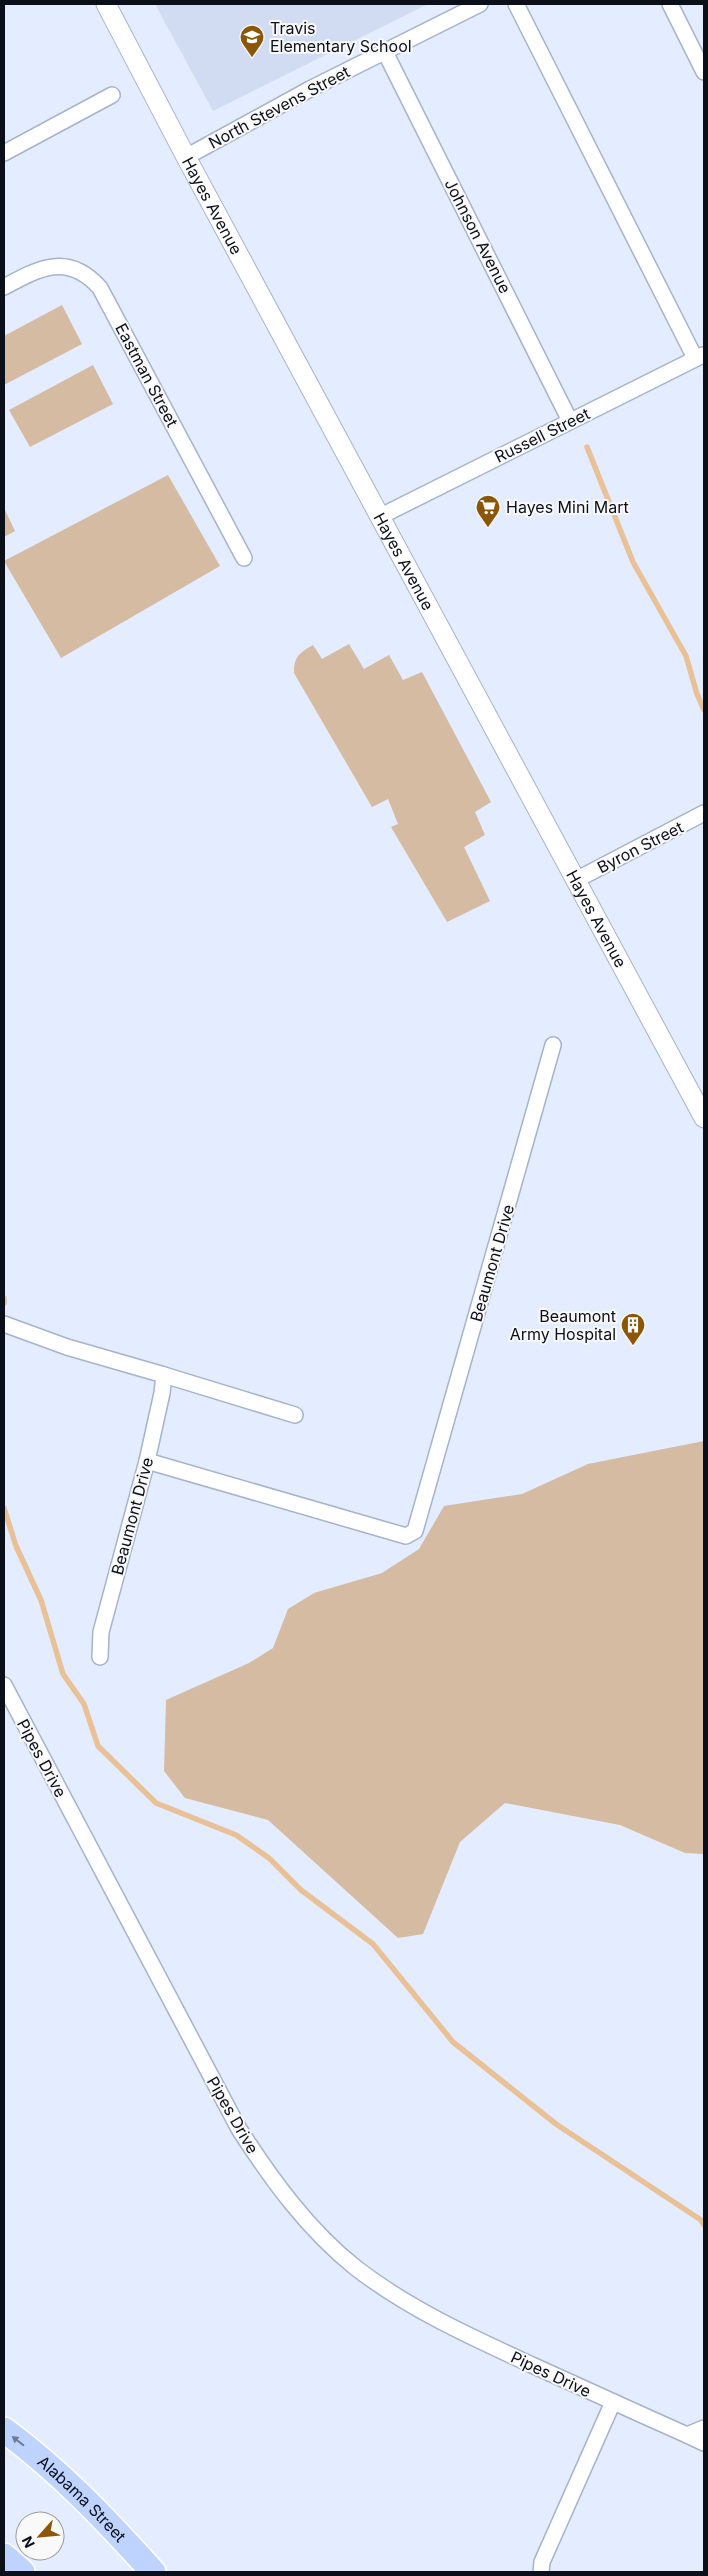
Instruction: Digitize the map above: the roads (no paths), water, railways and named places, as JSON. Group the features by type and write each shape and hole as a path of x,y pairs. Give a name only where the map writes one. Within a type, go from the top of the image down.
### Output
{"main road":[{"name":"Alabama Street","path":"4,2430 67,2482 106,2520 153,2572"},
{"path":"4,2556 22,2572"}],"street":[{"name":"Hayes Avenue","path":"106,4 186,157 704,1118"},
{"name":"North Stevens Street","path":"186,157 310,89 480,4"},
{"path":"516,4 700,356"},
{"path":"670,4 704,72"},
{"name":"Johnson Avenue","path":"385,52 570,421"},
{"path":"4,153 112,95"},
{"name":"Eastman Street","path":"4,287 38,269 54,266 83,274 92,279 100,288 244,558"},
{"name":"Russell Street","path":"381,516 700,356"},
{"name":"Byron Street","path":"576,880 704,813"},
{"name":"Beaumont Drive","path":"147,1461 406,1536 415,1531 431,1481 553,1045"},
{"path":"4,1324 67,1347 294,1415"},
{"name":"Beaumont Drive","path":"100,1657 101,1632 147,1461 164,1375"},
{"name":"Pipes Drive","path":"4,1684 238,2130 269,2175 296,2209 355,2267 420,2310 460,2332 612,2402 700,2431"},
{"path":"541,2572 542,2562 612,2402"}],"waterway":[{"path":"587,447 633,562 686,656 697,694 704,710"},
{"path":"4,1298 4,1303"},
{"path":"4,1508 16,1546 41,1600 63,1674 84,1704 98,1746 156,1803 236,1835 269,1858 301,1890 373,1944 453,2042 556,2124 701,2220 704,2225"}],"place":[{"name":"Travis Elementary School","path":"252,58"},
{"name":"Hayes Mini Mart","path":"488,528"},
{"name":"Beaumont Army Hospital","path":"633,1346"}]}
